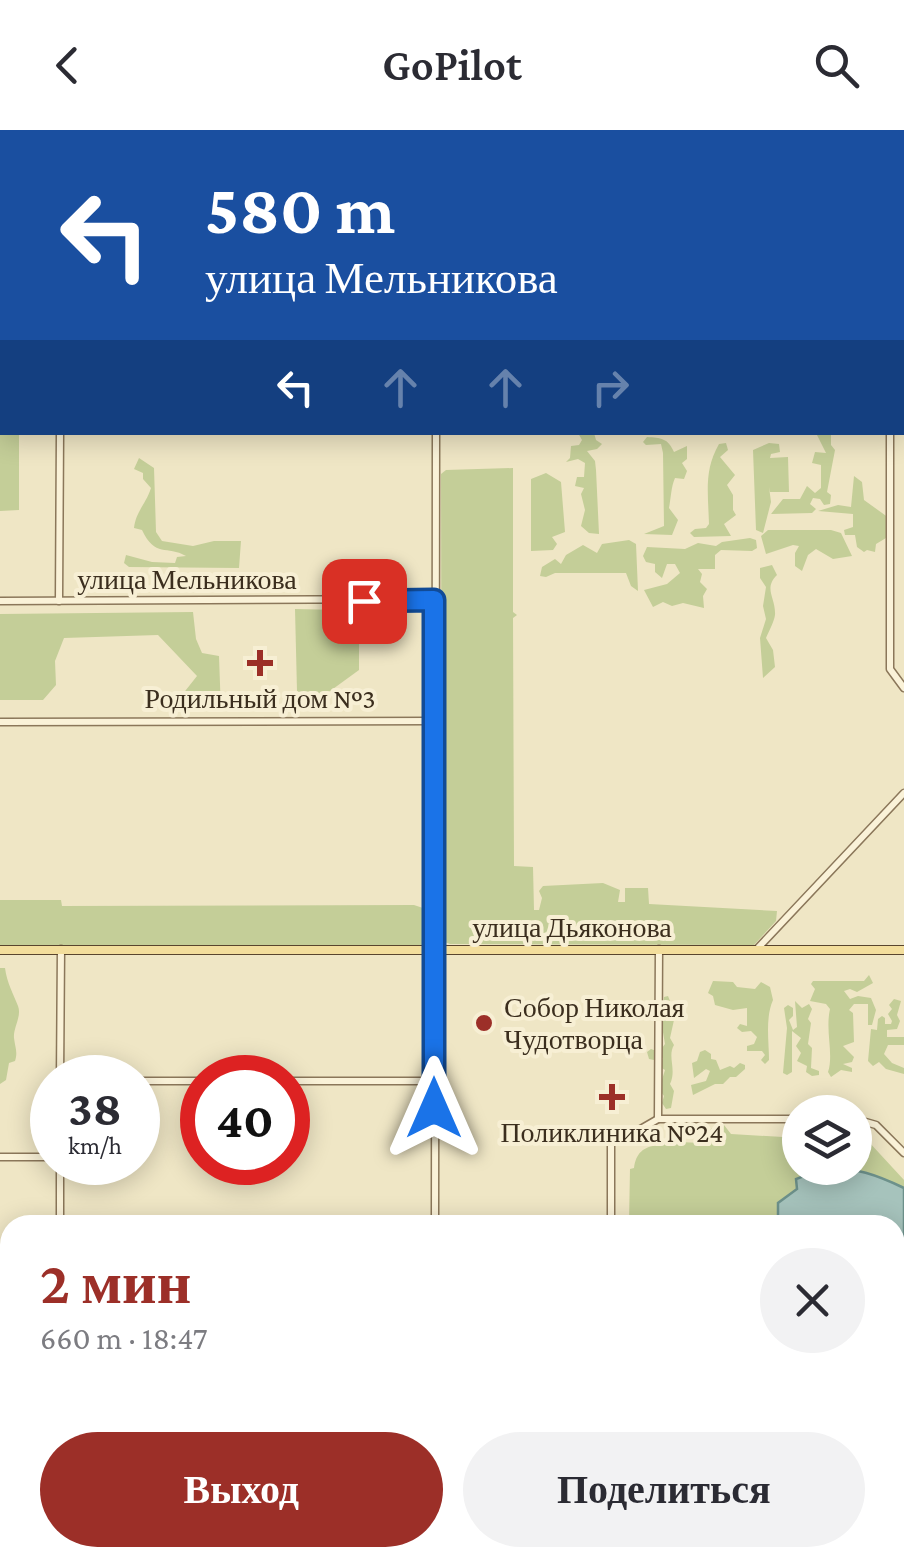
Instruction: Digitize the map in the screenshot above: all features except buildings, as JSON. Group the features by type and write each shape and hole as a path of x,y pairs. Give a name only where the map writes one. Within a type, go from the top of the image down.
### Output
{"main road":[{"name":"улица Дьяконова","path":"0,950 904,950"}],"street":[{"path":"59,602 60,435"},
{"path":"434,1215 436,435"},
{"path":"890,435 890,669 904,688"},
{"name":"улица Мельникова","path":"0,602 434,600"},
{"path":"0,722 435,720"},
{"path":"757,949 904,793"},
{"path":"60,1055 61,949"},
{"path":"658,1119 659,949"},
{"path":"310,1081 434,1081"},
{"path":"611,1215 612,1134 632,1134 658,1119 782,1119"},
{"path":"872,1124 904,1153"},
{"path":"0,1157 30,1157"},
{"path":"60,1185 60,1215"}],"green space":[{"path":"0,435 19,435 19,510 0,511"},
{"path":"579,435 595,435 602,444 587,451 595,461 599,534 589,533 581,526 584,488 575,486 577,477 584,477 585,463 578,459 566,462 571,446 582,440"},
{"path":"817,435 831,435 835,450 827,492 831,495 830,504 813,498 810,504 816,509 812,513 771,514 783,499 800,499 807,486 815,493 821,488 821,465 812,463 815,452 826,453"},
{"path":"647,437 664,440 674,452 687,446 687,459 682,463 687,471 684,479 675,478 672,489 669,508 678,520 672,535 644,534 664,526 663,453 661,444 643,442"},
{"path":"726,443 728,450 720,457 735,475 727,485 736,515 724,524 731,536 694,537 690,533 709,524 709,472 719,444"},
{"path":"769,443 779,444 780,452 770,458 788,457 789,492 770,492 769,487 771,502 763,533 756,530 753,450"},
{"path":"139,458 154,468 156,532 162,541 193,546 241,541 239,568 129,567 124,563 126,555 175,563 177,557 186,556 157,548 142,530 134,528 151,488 143,473 134,469"},
{"path":"513,468 513,612 517,615 513,618 514,866 533,867 534,910 539,910 539,891 543,886 603,883 620,890 618,902 625,902 625,888 648,888 649,904 777,911 776,921 754,945 442,941 441,474 446,470"},
{"path":"546,473 561,482 565,532 552,537 557,544 553,550 531,551 531,479"},
{"path":"854,476 862,482 864,500 889,518 886,538 876,544 875,552 864,552 857,547 855,535 845,535 844,530 853,527 853,514 818,511 838,505 851,507"},
{"path":"768,530 841,533 852,556 833,559 816,549 808,555 802,571 795,566 799,546 766,554 761,536"},
{"path":"629,540 636,544 638,591 631,586 626,573 540,576 542,567 555,559 561,564 566,555 583,545 597,553 602,544"},
{"path":"756,540 757,548 721,550 715,555 715,569 698,569 702,574 700,582 707,589 704,608 663,602 653,607 644,590 667,584 680,573 675,564 667,564 662,578 655,572 655,564 646,562 643,556 647,547 685,549 698,543 716,546"},
{"path":"772,565 777,575 770,589 775,615 766,638 773,650 775,667 763,678 760,638 766,619 766,587 760,578 760,568"},
{"path":"295,609 341,610 359,630 359,670 315,702 297,691"},
{"path":"193,612 202,653 219,656 221,712 203,709 182,695 197,676 158,635 64,638 55,661 56,685 43,700 0,700 0,614"},
{"path":"0,900 61,900 62,906 414,905 429,910 429,938 423,945 0,946"},
{"path":"0,968 5,968 19,1010 14,1034 16,1058 9,1063 6,1080 0,1084"},
{"path":"869,975 873,983 857,992 844,991 850,999 871,998 876,1010 872,1025 868,1025 868,1004 854,1004 849,1010 853,1013 854,1042 843,1046 854,1057 852,1062 843,1064 852,1072 841,1070 831,1077 830,1009 826,1004 810,1001 815,989 811,984 864,981"},
{"path":"713,981 755,989 761,982 770,987 773,1000 768,1022 769,1060 765,1064 762,1051 747,1051 757,1037 751,1031 737,1028 740,1024 747,1026 747,1008 733,1010 715,1005 708,993"},
{"path":"668,996 670,1001 665,1008 674,1020 670,1084 674,1091 671,1108 666,1109 659,1089 665,1070 660,1067 663,1058 649,1059 647,1052 659,1052 665,1044 660,1015 664,997"},
{"path":"894,999 901,1001 897,1015 900,1021 897,1029 887,1030 887,1037 904,1037 904,1045 888,1045 884,1054 904,1068 904,1074 886,1069 879,1062 873,1066 868,1061 871,1029 877,1030 882,1016 885,1024 891,1024 889,1005"},
{"path":"795,1001 802,1008 809,1004 812,1009 808,1044 812,1048 811,1068 819,1071 819,1075 812,1076 806,1072 807,1066 797,1061 801,1053 796,1046 801,1038 792,1031 792,1072 783,1073 787,1028 784,1008 793,1008 789,1020 793,1030 797,1027"},
{"path":"705,1050 720,1070 740,1063 745,1069 723,1084 693,1095 691,1085 706,1081 710,1071 706,1069 694,1078 692,1063"},
{"path":"724,1125 731,1134 782,1137 782,1185 872,1185 872,1145 904,1180 904,1215 629,1215 630,1169 641,1152 658,1145 658,1141 701,1143 706,1131 717,1131"}],"water":[{"path":"872,1175 904,1188 904,1215 778,1215 778,1203 797,1189 797,1185 872,1185"}],"place":[{"name":"Родильный дом №3","path":"260,663"},
{"name":"Собор Николая Чудотворца","path":"484,1023"},
{"name":"Поликлиника №24","path":"612,1097"}],"route":[{"path":"364,601 434,600 434,1108"}]}
